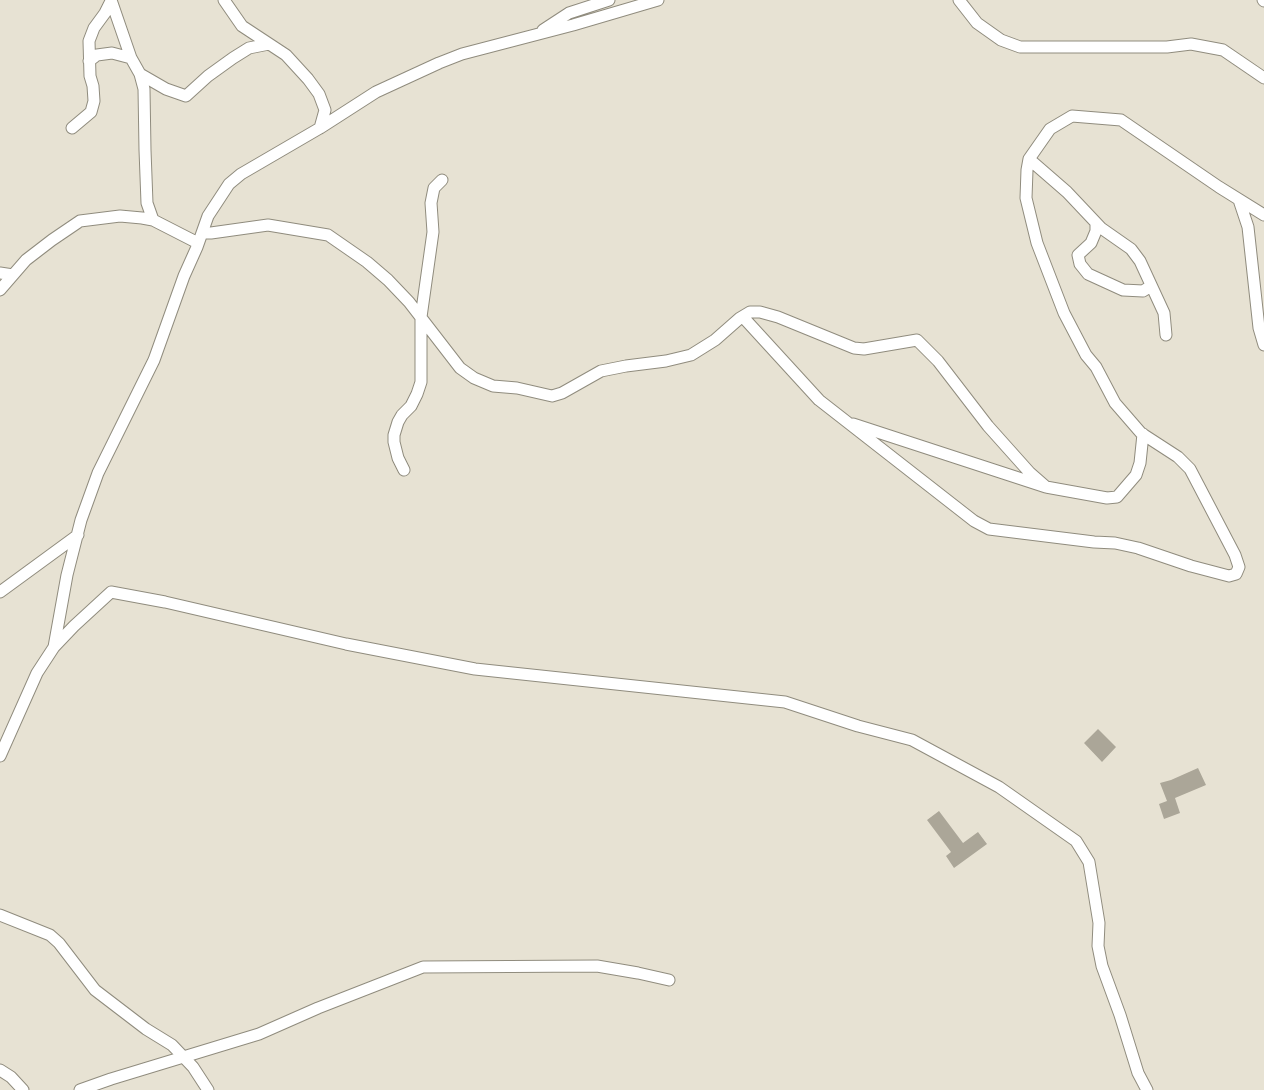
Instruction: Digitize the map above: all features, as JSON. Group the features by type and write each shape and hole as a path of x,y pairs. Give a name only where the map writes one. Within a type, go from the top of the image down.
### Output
{"street":[{"path":"224,0 242,26 286,55 308,79 319,94 325,110 320,128"},
{"path":"536,35 569,13 609,0"},
{"path":"54,647 67,575 98,473 154,360 208,216 229,184 241,174 320,128 376,92 439,63 462,54 658,0"},
{"path":"959,0 978,23 1001,40 1020,47 1167,47 1191,44 1223,50 1264,78"},
{"path":"111,1 132,58 140,74 144,89 147,203 154,220"},
{"path":"72,128 91,112 94,101 89,61 89,41 94,28 111,1"},
{"path":"140,74 166,89 186,96 214,71 233,58 249,48 269,44"},
{"path":"89,61 97,55 112,53 132,58"},
{"path":"742,317 819,400 843,421 911,471 974,522 989,529 1115,543 1138,548 1191,566 1229,576 1236,574 1239,567 1235,555 1190,468 1178,457 1143,434 1115,403 1096,367 1086,355 1064,313 1037,243 1026,198 1029,159 1050,129 1072,116 1121,120 1264,215"},
{"path":"1029,159 1067,192 1096,222 1132,250 1140,261 1164,313 1166,335"},
{"path":"404,470 398,458 394,435 398,422 411,406 421,382 421,317 433,232 431,204 434,188 442,180"},
{"path":"1239,200 1249,234 1259,328 1264,344"},
{"path":"0,290 26,260 80,221 120,216 154,220 200,238 211,233 268,225 328,235 367,262 388,280 421,317 460,368 474,378 493,386 517,388 552,396 562,393 601,371 666,361 691,355 715,340 750,312 760,312 778,317 854,348 864,349 917,340 938,361 988,426 1046,487"},
{"path":"1096,222 1096,231 1091,243 1078,255 1080,264 1088,274 1123,290 1142,291 1151,286"},
{"path":"0,272 13,275"},
{"path":"843,421 1046,487 1100,497 1116,497 1136,474 1140,463 1143,434"},
{"path":"0,592 78,535"},
{"path":"0,756 37,673 54,647 111,592 165,602 346,644 475,669 785,702 858,726 912,740 999,787 1076,841 1089,862 1099,923 1098,946 1102,966 1138,1072 1147,1090"},
{"path":"0,915 50,935 95,990 133,1019 172,1045 193,1067 208,1090"},
{"path":"80,1090 259,1034 328,1004 423,967 597,966 669,980"},
{"path":"0,1070 10,1076 24,1090"}],"building":[{"path":"1098,729 1116,747 1102,762 1084,743"},
{"path":"1198,768 1206,785 1175,798 1180,813 1164,819 1159,804 1167,801 1160,783"},
{"path":"939,811 963,843 978,832 987,844 954,868 946,856 951,852 927,820"}]}
